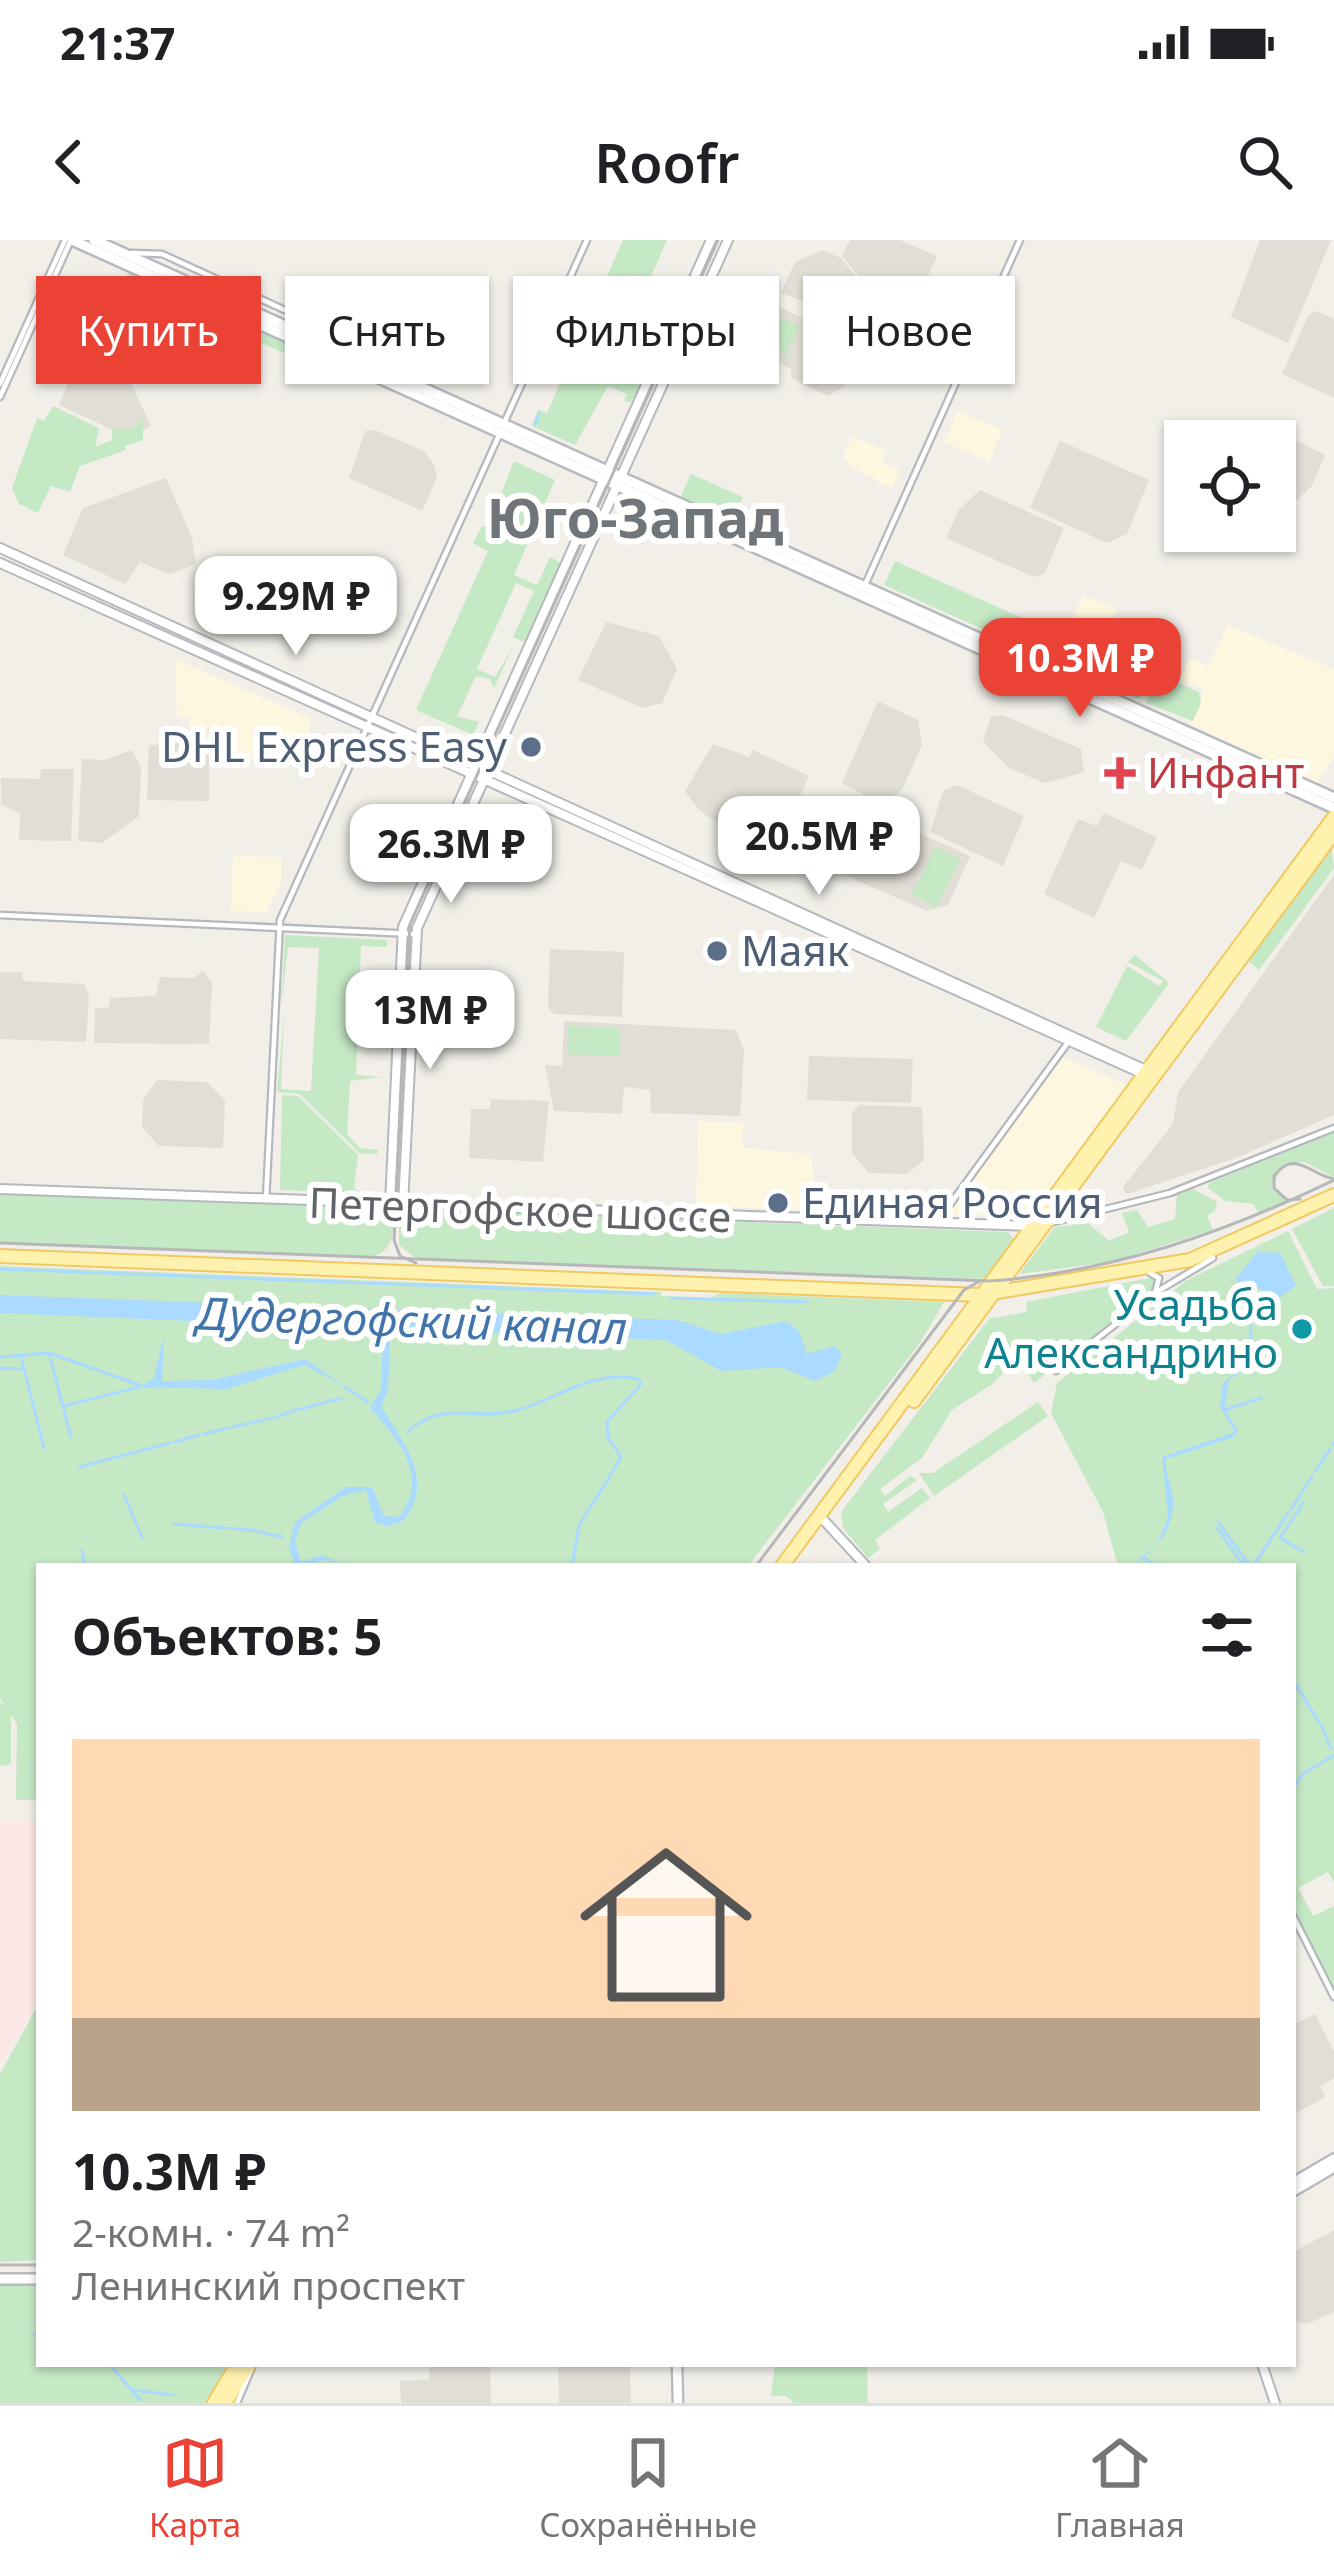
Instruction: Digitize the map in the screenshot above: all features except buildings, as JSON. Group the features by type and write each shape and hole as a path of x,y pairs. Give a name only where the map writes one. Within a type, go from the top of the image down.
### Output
{"main road":[{"path":"69,240 620,482 1334,813 794,1563"},
{"path":"94,240 502,429"},
{"path":"862,592 1334,798"},
{"path":"1149,1074 1334,832"},
{"path":"986,1296 1190,1260 1334,1198"},
{"path":"986,1296 1150,1273 1214,1258 1334,1198"},
{"name":"Петергофское шоссе","path":"0,1259 986,1296"},
{"path":"785,1563 823,1520"},
{"path":"1296,2185 1334,2163"},
{"path":"1,2276 36,2277"},
{"path":"214,2403 235,2367"},
{"path":"225,2403 249,2367"}],"street":[{"path":"0,384 69,240"},
{"path":"0,397 69,240"},
{"path":"266,1199 279,926 587,240"},
{"path":"390,1204 401,932 711,240"},
{"path":"404,1205 415,934 728,240"},
{"path":"862,592 1020,240"},
{"path":"127,255 146,250 162,254 423,373 422,388"},
{"path":"0,548 1070,1039"},
{"path":"0,563 1149,1074"},
{"path":"0,915 415,934"},
{"path":"938,1226 941,1213 1070,1039"},
{"path":"1040,1225 1171,1192 1334,1128"},
{"name":"Петергофское шоссе","path":"0,1189 938,1226 1040,1225"},
{"path":"1056,1371 1155,1293 1214,1258"},
{"path":"1150,1273 1160,1278 1155,1293"},
{"path":"823,1520 860,1563"},
{"path":"1296,1922 1334,1997"},
{"path":"237,2403 250,2367"},
{"path":"677,2367 678,2403"},
{"path":"1265,2367 1278,2403"}],"shaded area":[{"path":"850,240 900,240 937,256 928,276 858,276 842,256"},
{"path":"1260,240 1331,240 1288,343 1231,317"},
{"path":"822,250 841,258 855,276 803,276 803,301 781,293 795,262"},
{"path":"779,307 803,318 803,384 791,378 791,369 779,363"},
{"path":"1316,311 1334,319 1334,398 1282,374 1308,316"},
{"path":"68,384 132,384 151,426 128,437 59,405"},
{"path":"803,384 846,384 828,396"},
{"path":"958,411 1003,430 989,462 944,442"},
{"path":"375,430 424,451 434,465 437,478 422,511 349,478 365,431"},
{"path":"852,436 886,451 882,462 900,471 891,488 851,467 843,455"},
{"path":"1296,440 1325,455 1312,486 1296,501"},
{"path":"1060,441 1149,480 1127,534 1107,543 1030,508"},
{"path":"166,478 192,538 196,564 170,574 140,562 125,584 63,555 83,508"},
{"path":"980,490 1064,528 1044,574 1034,577 946,538 958,511"},
{"path":"1083,595 1117,610 1109,628 1137,641 1127,663 1065,634"},
{"path":"606,622 659,636 677,669 662,703 643,708 578,680"},
{"path":"1228,625 1334,669 1334,757 1317,783 1190,724 1204,690 1180,679 1189,658 1208,666"},
{"path":"175,659 310,718 309,738 294,738 292,761 230,759 231,729 189,728 189,718 177,717"},
{"path":"878,701 918,720 922,745 903,788 883,805 842,783"},
{"path":"1003,715 1081,749 1084,772 1045,783 1009,768 983,742 991,716"},
{"path":"209,741 209,801 147,800 149,745"},
{"path":"713,744 749,757 753,750 809,776 778,844 754,860 718,845 722,827 698,809 685,791"},
{"path":"132,750 141,767 139,816 102,843 78,841 82,759 104,760"},
{"path":"41,769 74,769 71,841 19,840 20,814 1,804 1,778 40,779"},
{"path":"957,785 1024,816 1003,866 930,832 943,791"},
{"path":"866,809 970,856 948,905 927,911 840,873"},
{"path":"1104,813 1157,837 1142,870 1121,861 1094,918 1044,894 1078,819 1097,826"},
{"path":"233,856 282,857 281,884 266,912 231,911"},
{"path":"1334,875 1334,1115 1236,1158 1126,1194 1123,1187 1173,1124 1178,1092"},
{"path":"550,949 624,952 622,1017 554,1014 548,1008"},
{"path":"203,971 212,982 209,1044 94,1043 95,1009 109,1007 110,998 156,996 160,977 194,978"},
{"path":"0,972 22,972 23,981 84,984 89,996 86,1042 0,1039"},
{"path":"564,1021 736,1030 744,1050 740,1116 651,1113 650,1090 624,1087 622,1114 554,1111 545,1065 562,1066"},
{"path":"809,1056 913,1059 911,1103 807,1100"},
{"path":"1063,1057 1128,1086 1030,1216 945,1215"},
{"path":"157,1080 206,1082 225,1100 223,1148 159,1146 142,1127 143,1100"},
{"path":"491,1099 549,1101 543,1162 469,1158 471,1109 490,1109"},
{"path":"860,1105 922,1107 924,1160 907,1174 869,1173 852,1153 852,1113"},
{"path":"698,1121 743,1123 743,1148 811,1154 817,1211 696,1206"},
{"path":"0,1822 36,1822 36,2004 5,2059 0,2059"},
{"path":"1315,2014 1334,2051 1334,2078 1320,2086 1325,2097 1296,2113 1296,2024"},
{"path":"1334,2230 1334,2312 1307,2324 1296,2321 1296,2250"},
{"path":"490,2367 491,2403 401,2403 400,2381 429,2379 429,2368"},
{"path":"558,2367 630,2367 631,2403 559,2403"}],"green space":[{"path":"623,240 667,240 651,276 607,276"},
{"path":"779,317 799,326 786,354 779,351"},
{"path":"261,329 285,340 285,354 261,343"},
{"path":"560,384 643,384 630,403 624,400 627,394 608,386 575,445 532,426 538,410 547,413"},
{"path":"53,406 99,428 95,447 112,440 112,430 135,428 143,416 143,440 80,466 70,492 51,486 38,513 19,504 12,488 37,418 44,421"},
{"path":"514,461 555,480 514,575 537,585 550,557 561,563 525,642 513,637 534,591 516,583 477,669 495,677 514,645 494,688 490,679 476,676 457,716 479,722 473,735 416,710 488,551 473,543 482,526 488,528"},
{"path":"691,474 743,497 732,521 680,499"},
{"path":"895,561 1051,631 1045,657 884,585"},
{"path":"1136,647 1157,662 1139,699 1097,679 1107,658 1127,666"},
{"path":"1158,674 1199,692 1201,703 1193,721 1146,703"},
{"path":"1331,845 1334,868 1259,970 1246,959"},
{"path":"935,847 960,859 937,907 912,895"},
{"path":"285,935 387,940 387,947 361,946 356,1075 382,1077 350,1081 347,1134 360,1148 378,1150 377,1154 360,1154 300,1094 277,1092 284,1015 281,1089 311,1091 319,948 288,947 281,1009"},
{"path":"1135,955 1169,983 1126,1041 1096,1027 1127,966 1159,986 1163,981 1128,962"},
{"path":"568,1026 620,1028 619,1056 567,1054"},
{"path":"282,1095 298,1096 358,1155 354,1188 361,1193 280,1190"},
{"path":"1334,1132 1334,1178 1305,1162 1284,1164 1272,1186 1288,1201 1260,1214 1253,1204 1225,1201 1208,1188 1209,1183"},
{"path":"1193,1189 1217,1202 1215,1211 1207,1216 1213,1230 1110,1262 1019,1274 1055,1227 1088,1223 1109,1241 1129,1232 1122,1213 1137,1210 1148,1227 1175,1219 1177,1195"},
{"path":"0,1193 394,1209 393,1231 385,1249 372,1257 0,1242"},
{"path":"1334,1208 1334,1286 1323,1286 1292,1229"},
{"path":"399,1209 1008,1232 1014,1240 985,1279 417,1259 399,1245"},
{"path":"1288,1231 1317,1289 1334,1288 1334,1882 1328,1872 1298,1888 1313,1916 1334,1906 1334,1991 1296,1916 1296,1563 1117,1563 1103,1512 1051,1413 1057,1383 1187,1280"},
{"path":"0,1266 661,1292 661,1296 710,1298 721,1293 944,1302 920,1343 750,1563 36,1563 36,1800 16,1800 17,1724 11,1715 11,1764 0,1766 0,1702 5,1706 0,1698"},
{"path":"1155,1277 1151,1291 1034,1383 1018,1359 991,1385 952,1410 922,1458 880,1489 885,1496 910,1476 917,1480 883,1504 888,1512 922,1488 930,1498 875,1540 880,1549 868,1558 843,1528 841,1512 989,1319 1027,1312 1026,1302"},
{"path":"1038,1402 1048,1416 934,1496 919,1473 933,1473"},
{"path":"36,2008 36,2260 0,2262 0,2074"},
{"path":"0,2285 36,2285 36,2367 225,2370 206,2403 0,2403"},
{"path":"775,2367 867,2367 868,2403 794,2403 786,2396 771,2396"}],"water":[{"path":"1258,1252 1280,1253 1296,1286 1274,1301 1252,1282 1242,1286 1248,1310 1236,1278"},
{"name":"Дудергофский канал","path":"0,1295 677,1320 721,1334 786,1321 799,1331 807,1354 834,1346 842,1354 835,1371 815,1381 781,1367 721,1371 666,1340 0,1313"},
{"path":"1251,1322 1249,1361 1241,1371 1229,1380 1225,1409 1238,1431 1234,1437 1166,1459 1172,1512 1157,1544 1168,1517 1162,1457 1235,1432 1220,1407 1223,1383 1245,1365"},
{"path":"164,1334 162,1381 212,1380 305,1359 345,1387 304,1365 227,1389 139,1387 154,1378"},
{"path":"383,1339 390,1339 388,1391 381,1406 413,1461 417,1490 413,1505 403,1521 387,1526 375,1522 366,1490 342,1496 301,1523 295,1542 301,1562 322,1555 339,1563 295,1563 289,1548 295,1522 346,1487 372,1487 384,1516 399,1517 408,1502 412,1487 407,1459 370,1408 381,1389"}],"waterway":[{"path":"535,424 539,414"},
{"name":"Дудергофский канал","path":"0,1269 654,1294"},
{"path":"671,1298 808,1302"},
{"path":"49,1353 71,1437"},
{"path":"0,1357 49,1353 140,1385"},
{"path":"21,1357 44,1448"},
{"path":"0,1368 22,1369"},
{"name":"Дудергофский канал","path":"408,1432 446,1413 514,1411 605,1378 639,1379 641,1384 607,1422 608,1437 621,1457 610,1476"},
{"path":"64,1406 139,1387"},
{"path":"345,1387 368,1402"},
{"path":"293,1411 342,1398"},
{"path":"1224,1410 1261,1398"},
{"path":"277,1417 290,1412"},
{"path":"267,1419 273,1418"},
{"path":"232,1427 264,1420"},
{"path":"204,1434 228,1428"},
{"path":"175,1442 199,1435"},
{"path":"79,1467 170,1443"},
{"path":"1316,1470 1330,1449"},
{"path":"1291,1509 1313,1475"},
{"path":"573,1563 579,1525 609,1478"},
{"path":"124,1495 142,1537"},
{"path":"1296,1514 1303,1502"},
{"path":"1255,1563 1288,1513"},
{"path":"1294,1517 1280,1538 1304,1552"},
{"path":"1218,1522 1248,1563"},
{"path":"174,1524 224,1528"},
{"path":"228,1528 256,1531"},
{"path":"1217,1528 1242,1563"},
{"path":"259,1532 282,1537"},
{"path":"82,1551 84,1563"},
{"path":"1143,1557 1151,1563"},
{"path":"1296,1685 1319,1722"},
{"path":"1321,1725 1331,1749"},
{"path":"1296,1784 1334,1755"},
{"path":"32,2335 36,2334"},
{"path":"112,2367 140,2400"},
{"path":"133,2390 173,2395"}],"tram line":[{"path":"416,1263 400,1256 394,1240 410,924 718,240"},
{"path":"1300,1199 1287,1200 1274,1188 1274,1176 1282,1168 1296,1164 1334,1179"},
{"path":"0,1243 990,1281 1080,1269 1167,1247 1334,1180"},
{"path":"758,1563 964,1290 980,1281"},
{"path":"0,2265 36,2265"}],"place":[{"name":"DHL Express Easy","path":"531,747"},
{"name":"Инфант","path":"1120,773"},
{"name":"Маяк","path":"717,951"},
{"name":"Единая Россия","path":"778,1203"},
{"name":"Усадьба Александрино","path":"1302,1329"}],"district":[{"name":"Юго-Запад","path":"635,519"}]}
